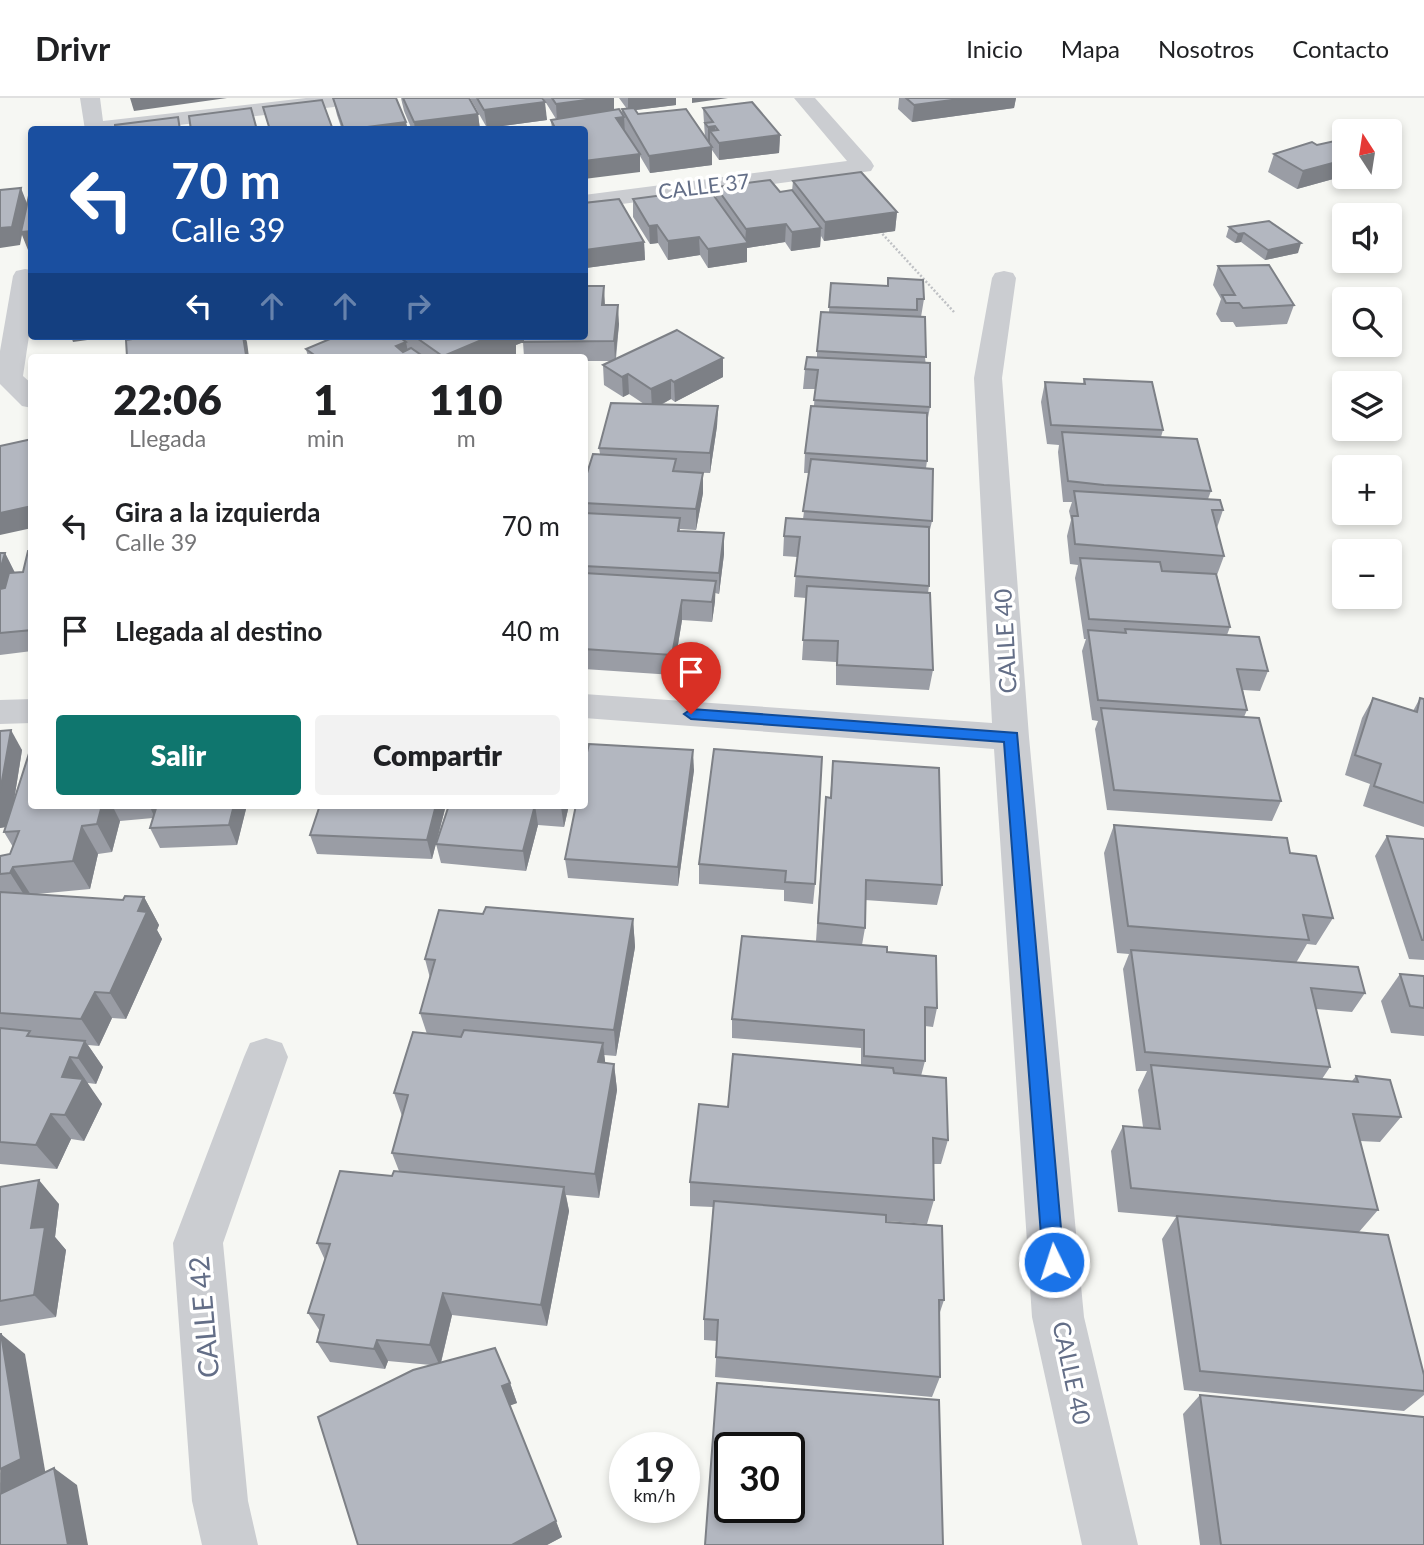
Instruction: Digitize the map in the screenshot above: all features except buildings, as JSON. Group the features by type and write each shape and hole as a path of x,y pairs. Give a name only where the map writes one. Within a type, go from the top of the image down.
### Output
{"street":[{"path":"90,98 94,126"},
{"path":"109,126 277,103 360,98"},
{"name":"CALLE 37","path":"588,201 863,166 804,98"},
{"path":"19,277 9,378 28,396"},
{"name":"CALLE 40","path":"1003,278 988,379 1011,737 1058,1317 1110,1545"},
{"path":"588,706 1011,737"},
{"path":"0,712 28,711"},
{"name":"CALLE 42","path":"230,1545 220,1501 198,1243 266,1057"}],"path":[{"path":"824,171 992,354"}],"route":[{"path":"691,714 1011,737 1054,1262"}]}
